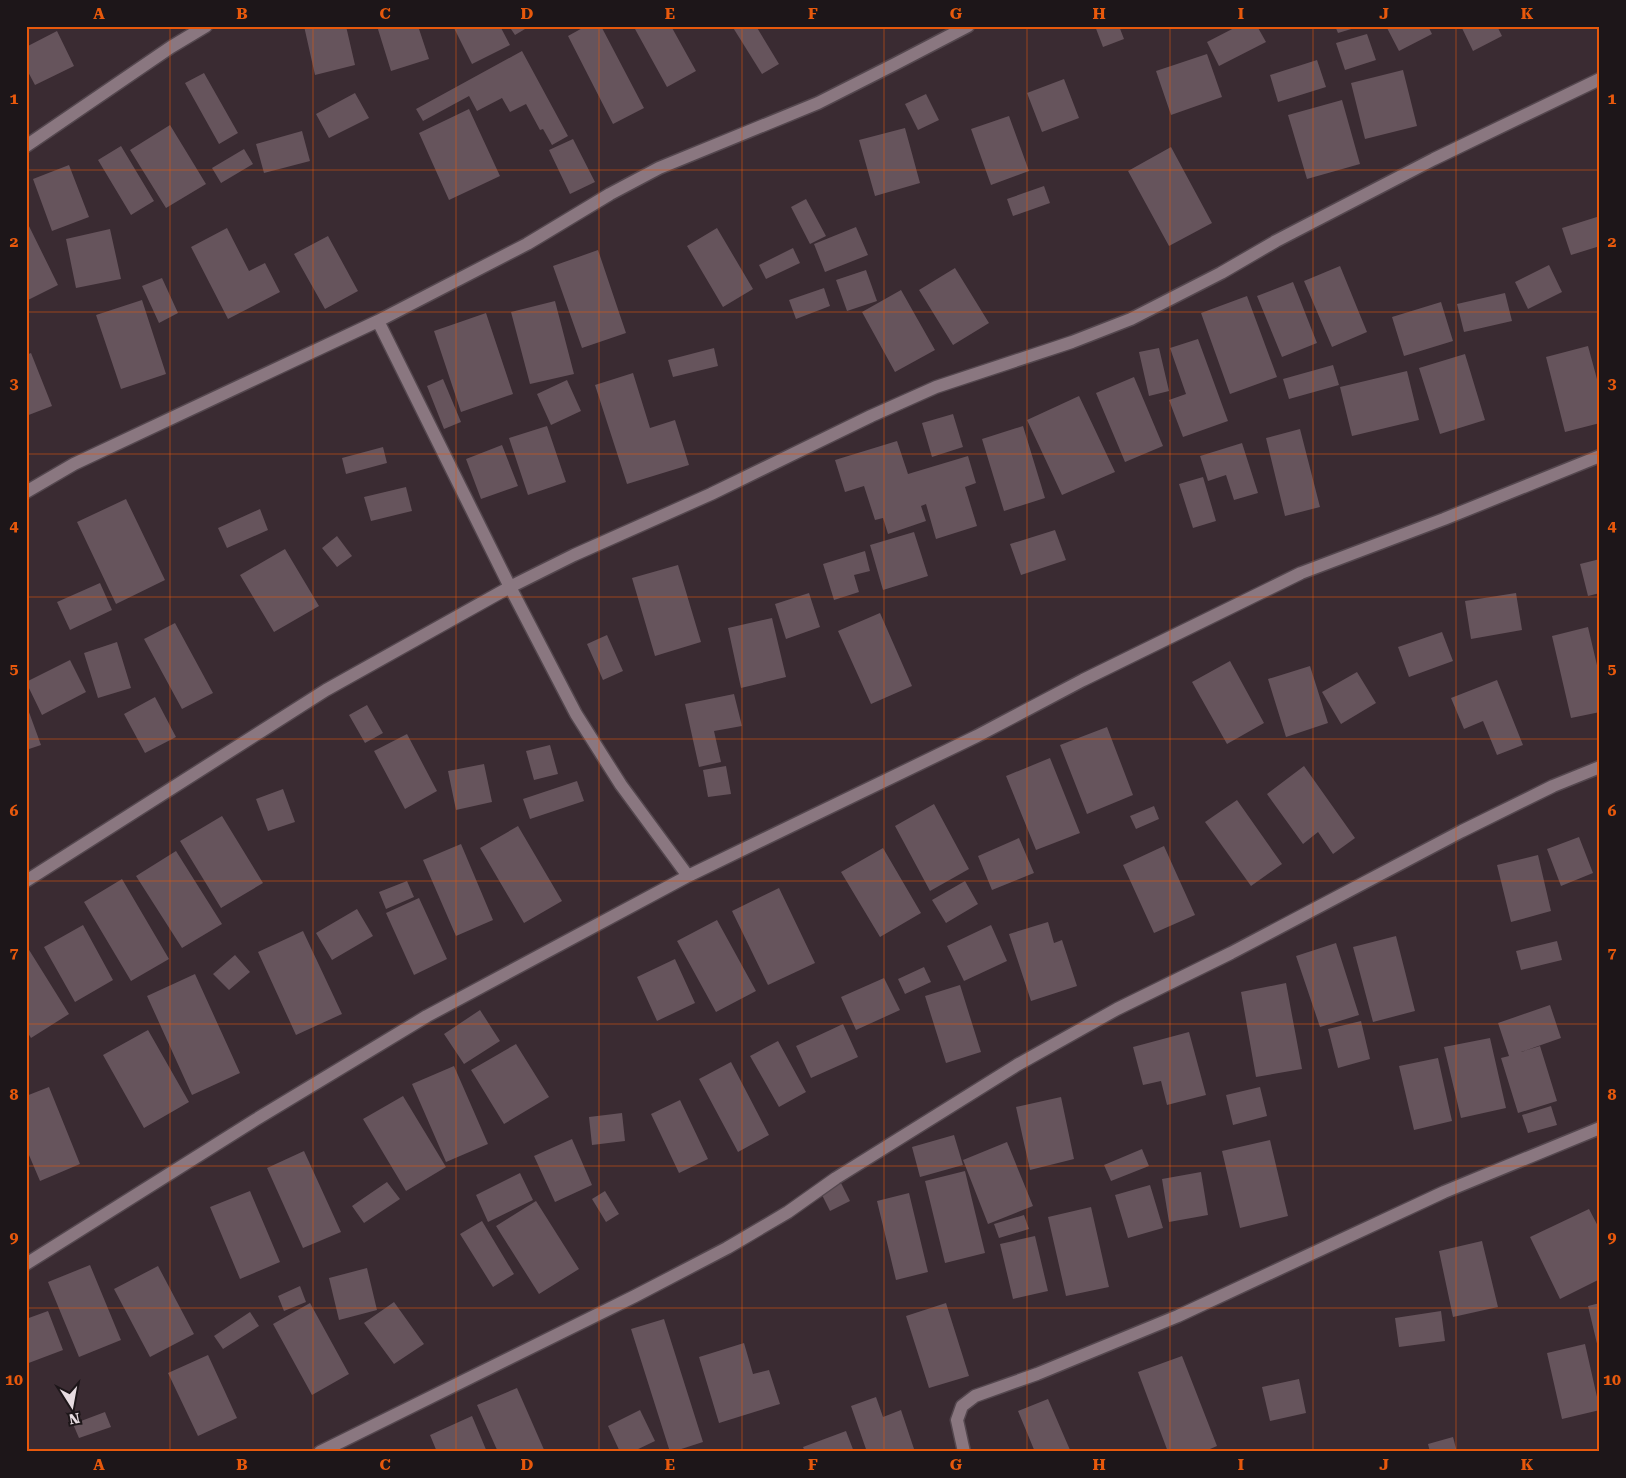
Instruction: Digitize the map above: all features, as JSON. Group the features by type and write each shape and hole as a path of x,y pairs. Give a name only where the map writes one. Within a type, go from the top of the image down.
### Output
{"street":[{"path":"26,146 171,47 206,26"},
{"path":"26,492 74,464 378,321 527,244 610,194 659,168 818,102 968,26"},
{"path":"26,882 326,690 510,587 574,555 710,494 870,416 936,387 1072,342 1131,319 1434,159 1600,79"},
{"path":"378,321 510,587 576,714 621,785 688,876"},
{"path":"26,1264 255,1120 427,1016 688,876 977,736 1083,680 1301,573 1444,519 1600,456"},
{"path":"320,1452 635,1296 727,1248 788,1212 836,1178 1017,1065 1117,1009 1231,954 1487,818 1553,786 1600,767"},
{"path":"964,1452 958,1420 962,1406 976,1396 1074,1360 1178,1316 1444,1192 1600,1128"}],"building":[{"path":"304,26 346,26 355,65 315,75"},
{"path":"377,26 418,26 429,59 391,71"},
{"path":"453,26 500,26 510,45 472,64"},
{"path":"509,26 530,26 515,35"},
{"path":"586,26 601,26 644,108 613,124 568,36"},
{"path":"640,26 671,26 696,71 667,87 635,29"},
{"path":"732,26 756,26 779,64 762,74"},
{"path":"1095,26 1119,26 1124,39 1103,47"},
{"path":"1238,26 1257,26 1266,42 1219,66 1207,42"},
{"path":"1335,26 1357,26 1358,27 1338,33"},
{"path":"1386,26 1428,26 1432,34 1399,51"},
{"path":"1461,26 1497,26 1502,36 1473,51"},
{"path":"57,31 74,66 35,85 26,68 26,47"},
{"path":"1367,34 1376,60 1345,70 1336,43"},
{"path":"522,51 568,136 552,145 543,129 540,130 526,104 510,112 502,98 477,111 469,96 423,121 416,109"},
{"path":"1207,54 1222,97 1171,115 1156,71"},
{"path":"1317,60 1326,87 1278,102 1270,75"},
{"path":"1403,70 1417,126 1365,139 1351,83"},
{"path":"204,73 238,133 219,144 185,83"},
{"path":"1064,79 1079,118 1042,132 1027,93"},
{"path":"355,93 369,118 329,138 316,114"},
{"path":"926,94 939,120 918,130 905,104"},
{"path":"1342,100 1360,164 1307,179 1288,115"},
{"path":"469,109 500,176 449,200 419,133"},
{"path":"1009,116 1029,171 991,185 971,129"},
{"path":"170,125 206,184 166,208 130,150"},
{"path":"905,128 920,183 875,196 859,140"},
{"path":"302,131 310,161 264,173 256,144"},
{"path":"573,139 595,182 570,194 549,150"},
{"path":"121,146 154,201 131,215 98,160"},
{"path":"1171,147 1212,223 1169,246 1128,171"},
{"path":"244,149 253,164 221,183 212,168"},
{"path":"69,165 89,217 52,231 33,179"},
{"path":"1044,186 1050,203 1013,216 1007,199"},
{"path":"806,199 826,236 810,244 791,207"},
{"path":"1600,216 1600,246 1571,255 1562,228"},
{"path":"26,220 58,285 26,301"},
{"path":"856,227 868,255 825,272 814,244"},
{"path":"227,228 249,271 265,263 280,292 228,319 191,247"},
{"path":"717,228 753,289 723,307 687,246"},
{"path":"110,229 121,279 76,288 66,239"},
{"path":"328,236 358,291 325,309 294,254"},
{"path":"793,248 800,263 766,279 759,265"},
{"path":"598,250 626,333 582,348 553,266"},
{"path":"1549,265 1562,292 1528,309 1515,282"},
{"path":"1340,266 1367,332 1332,347 1304,281"},
{"path":"955,268 989,323 953,345 919,290"},
{"path":"866,270 877,301 847,311 836,280"},
{"path":"162,278 178,313 159,323 142,286"},
{"path":"1293,282 1317,343 1282,357 1257,296"},
{"path":"824,288 830,306 796,319 789,300"},
{"path":"901,290 935,350 895,372 862,312"},
{"path":"1505,293 1512,321 1464,332 1457,304"},
{"path":"1247,296 1277,377 1230,394 1201,313"},
{"path":"142,300 166,374 121,389 96,315"},
{"path":"555,301 574,374 530,384 511,312"},
{"path":"1441,302 1453,341 1404,356 1392,317"},
{"path":"486,313 513,394 461,412 434,331"},
{"path":"1198,339 1228,421 1183,437 1169,400 1186,394 1170,348"},
{"path":"1588,346 1600,390 1600,423 1565,432 1546,357"},
{"path":"714,348 718,366 673,377 668,360"},
{"path":"1159,348 1169,391 1149,396 1139,352"},
{"path":"31,353 52,406 26,416 26,355"},
{"path":"1465,354 1485,420 1440,434 1419,368"},
{"path":"1333,365 1339,385 1289,399 1283,379"},
{"path":"1407,371 1419,420 1352,436 1340,387"},
{"path":"633,373 650,428 675,420 689,465 627,484 595,385"},
{"path":"1134,377 1163,446 1125,462 1096,393"},
{"path":"443,379 461,422 444,429 427,386"},
{"path":"567,380 581,411 551,425 537,394"},
{"path":"1079,396 1115,472 1062,495 1027,420"},
{"path":"953,414 963,447 932,457 922,423"},
{"path":"547,426 566,482 528,495 509,438"},
{"path":"1023,426 1045,498 1004,511 982,439"},
{"path":"1300,429 1320,507 1285,516 1266,438"},
{"path":"897,441 908,474 968,456 976,483 965,487 977,526 936,539 926,504 921,506 926,521 888,534 883,518 875,520 864,486 845,492 835,460"},
{"path":"1242,443 1258,493 1234,500 1226,475 1208,481 1200,456"},
{"path":"502,445 518,486 481,499 466,459"},
{"path":"383,447 387,463 346,474 342,458"},
{"path":"1203,477 1216,521 1193,528 1179,484"},
{"path":"406,487 412,511 371,521 364,497"},
{"path":"126,499 165,580 116,604 77,522"},
{"path":"260,509 268,530 227,548 218,528"},
{"path":"1055,530 1066,560 1021,575 1010,544"},
{"path":"914,532 928,576 883,590 870,545"},
{"path":"337,536 352,556 337,567 322,548"},
{"path":"285,549 319,606 274,632 240,575"},
{"path":"865,551 870,571 854,575 859,592 834,600 823,564"},
{"path":"1600,559 1600,593 1588,596 1580,564"},
{"path":"678,565 701,642 655,656 632,578"},
{"path":"100,583 112,610 70,630 57,602"},
{"path":"809,593 820,627 786,639 775,604"},
{"path":"1516,593 1522,630 1471,639 1465,601"},
{"path":"880,613 912,686 871,704 838,631"},
{"path":"772,618 786,677 741,688 728,628"},
{"path":"175,623 213,693 182,709 144,639"},
{"path":"1588,627 1600,678 1600,712 1571,718 1552,636"},
{"path":"1442,632 1453,661 1409,677 1398,647"},
{"path":"607,635 623,671 603,680 587,644"},
{"path":"117,642 131,688 98,698 84,653"},
{"path":"70,660 86,692 42,715 26,682"},
{"path":"1230,661 1264,723 1227,744 1192,682"},
{"path":"1310,666 1328,723 1286,737 1268,679"},
{"path":"1357,672 1376,703 1341,724 1322,692"},
{"path":"1497,680 1523,745 1497,755 1483,721 1464,729 1451,698"},
{"path":"734,694 742,726 714,731 721,762 699,767 685,704"},
{"path":"155,697 176,737 145,753 124,714"},
{"path":"26,704 41,745 26,750"},
{"path":"367,705 383,733 365,743 349,715"},
{"path":"1107,727 1133,795 1087,814 1060,745"},
{"path":"407,734 437,791 405,809 374,751"},
{"path":"550,745 558,774 534,780 526,751"},
{"path":"1050,758 1080,833 1036,850 1006,776"},
{"path":"484,764 492,802 456,810 448,771"},
{"path":"726,766 731,794 708,797 703,770"},
{"path":"1304,766 1355,838 1333,854 1318,832 1303,844 1267,794"},
{"path":"577,781 584,801 530,819 523,799"},
{"path":"283,789 295,822 268,831 256,799"},
{"path":"1237,800 1282,864 1251,886 1205,822"},
{"path":"934,804 969,869 930,891 895,826"},
{"path":"1154,806 1159,819 1136,829 1130,816"},
{"path":"222,816 263,883 221,908 180,841"},
{"path":"518,826 562,901 524,923 480,848"},
{"path":"1579,837 1593,873 1561,886 1547,849"},
{"path":"1019,838 1034,873 992,890 978,856"},
{"path":"461,844 493,920 456,936 423,860"},
{"path":"1164,846 1195,915 1154,933 1123,865"},
{"path":"883,848 921,913 880,937 841,872"},
{"path":"176,851 222,924 182,948 136,876"},
{"path":"1538,855 1551,911 1511,922 1497,865"},
{"path":"122,879 169,959 131,981 84,902"},
{"path":"407,881 414,897 386,909 379,892"},
{"path":"965,881 978,904 946,923 932,900"},
{"path":"779,888 815,963 768,985 732,911"},
{"path":"419,898 447,959 414,975 386,913"},
{"path":"357,909 373,936 332,960 316,933"},
{"path":"717,920 756,991 716,1012 677,941"},
{"path":"1048,922 1054,943 1062,940 1077,986 1031,1001 1009,934"},
{"path":"83,925 113,980 75,1002 44,947"},
{"path":"991,925 1007,961 964,981 947,946"},
{"path":"303,931 342,1014 296,1035 258,952"},
{"path":"1396,936 1415,1011 1373,1022 1353,947"},
{"path":"1557,941 1562,960 1521,970 1516,951"},
{"path":"1336,943 1359,1015 1320,1027 1296,956"},
{"path":"26,945 69,1014 31,1038 26,1030"},
{"path":"235,955 250,972 229,990 213,974"},
{"path":"675,959 695,1003 657,1021 637,977"},
{"path":"924,967 931,982 905,994 898,979"},
{"path":"195,974 240,1073 192,1095 147,996"},
{"path":"884,978 900,1010 856,1030 841,997"},
{"path":"1286,983 1302,1069 1256,1077 1241,992"},
{"path":"960,985 981,1052 946,1063 925,996"},
{"path":"1550,1005 1561,1038 1521,1052 1540,1046 1557,1101 1518,1113 1501,1058 1509,1056 1498,1023"},
{"path":"480,1010 500,1041 464,1064 444,1034"},
{"path":"1361,1021 1370,1059 1338,1068 1328,1029"},
{"path":"843,1024 858,1057 811,1078 796,1046"},
{"path":"148,1030 189,1102 144,1128 103,1055"},
{"path":"1189,1032 1206,1095 1167,1105 1161,1081 1143,1085 1133,1047"},
{"path":"1490,1038 1506,1108 1461,1118 1444,1047"},
{"path":"778,1041 806,1092 779,1107 750,1056"},
{"path":"516,1044 549,1097 504,1124 471,1070"},
{"path":"1438,1058 1452,1121 1414,1130 1399,1066"},
{"path":"731,1062 769,1135 738,1152 699,1079"},
{"path":"454,1066 488,1144 446,1162 412,1084"},
{"path":"49,1087 80,1164 40,1181 26,1148 26,1096"},
{"path":"1260,1087 1267,1116 1233,1125 1226,1095"},
{"path":"403,1096 446,1167 406,1191 363,1119"},
{"path":"1061,1097 1074,1159 1030,1170 1016,1107"},
{"path":"680,1100 708,1159 679,1173 651,1114"},
{"path":"1551,1106 1557,1125 1528,1133 1522,1115"},
{"path":"622,1113 625,1141 592,1145 589,1117"},
{"path":"954,1135 963,1165 920,1177 912,1147"},
{"path":"572,1139 592,1185 555,1202 534,1156"},
{"path":"1270,1140 1288,1216 1240,1228 1222,1151"},
{"path":"1007,1142 1033,1206 988,1224 963,1160"},
{"path":"1142,1149 1149,1166 1111,1181 1104,1165"},
{"path":"304,1151 341,1232 303,1248 267,1168"},
{"path":"965,1171 985,1253 945,1263 925,1181"},
{"path":"1201,1172 1208,1215 1169,1222 1162,1179"},
{"path":"520,1173 533,1200 488,1222 476,1195"},
{"path":"387,1182 400,1199 364,1223 352,1206"},
{"path":"841,1183 850,1201 830,1211 821,1193"},
{"path":"1150,1185 1163,1228 1128,1238 1115,1195"},
{"path":"250,1191 280,1262 240,1279 210,1207"},
{"path":"605,1191 619,1214 606,1222 592,1199"},
{"path":"909,1193 928,1272 896,1280 877,1201"},
{"path":"536,1201 579,1269 539,1294 496,1226"},
{"path":"1091,1207 1109,1287 1066,1296 1048,1217"},
{"path":"1589,1209 1600,1230 1600,1279 1560,1299 1530,1237"},
{"path":"1024,1215 1029,1229 999,1238 994,1224"},
{"path":"482,1221 514,1274 493,1287 460,1234"},
{"path":"1035,1236 1048,1291 1013,1299 1000,1244"},
{"path":"1482,1241 1498,1307 1453,1317 1439,1251"},
{"path":"90,1265 121,1340 79,1357 48,1282"},
{"path":"158,1266 194,1334 150,1357 114,1289"},
{"path":"367,1268 377,1310 339,1320 329,1278"},
{"path":"300,1286 306,1302 284,1311 278,1296"},
{"path":"394,1302 424,1344 394,1364 364,1323"},
{"path":"310,1303 349,1374 312,1395 273,1324"},
{"path":"946,1303 969,1376 929,1388 906,1316"},
{"path":"1600,1303 1600,1352 1599,1352 1588,1306"},
{"path":"48,1311 63,1350 26,1364 26,1319"},
{"path":"1441,1311 1445,1341 1399,1347 1395,1318"},
{"path":"250,1312 259,1326 223,1349 214,1336"},
{"path":"664,1319 703,1442 672,1452 670,1452 631,1329"},
{"path":"744,1343 753,1374 769,1370 780,1404 719,1423 699,1357"},
{"path":"1585,1344 1600,1410 1562,1419 1547,1353"},
{"path":"208,1355 237,1418 198,1436 168,1373"},
{"path":"1182,1356 1217,1446 1203,1452 1168,1452 1138,1372"},
{"path":"1299,1379 1306,1413 1270,1421 1262,1387"},
{"path":"517,1388 545,1452 498,1452 477,1405"},
{"path":"876,1397 883,1417 901,1410 915,1452 867,1452 851,1406"},
{"path":"1048,1399 1070,1450 1065,1452 1035,1452 1018,1411"},
{"path":"640,1410 655,1441 632,1452 620,1452 608,1426"},
{"path":"105,1412 111,1427 79,1438 73,1424"},
{"path":"472,1416 487,1452 437,1452 430,1435"},
{"path":"846,1431 854,1452 805,1452 803,1447"},
{"path":"1453,1437 1457,1452 1430,1452 1428,1444"}]}
